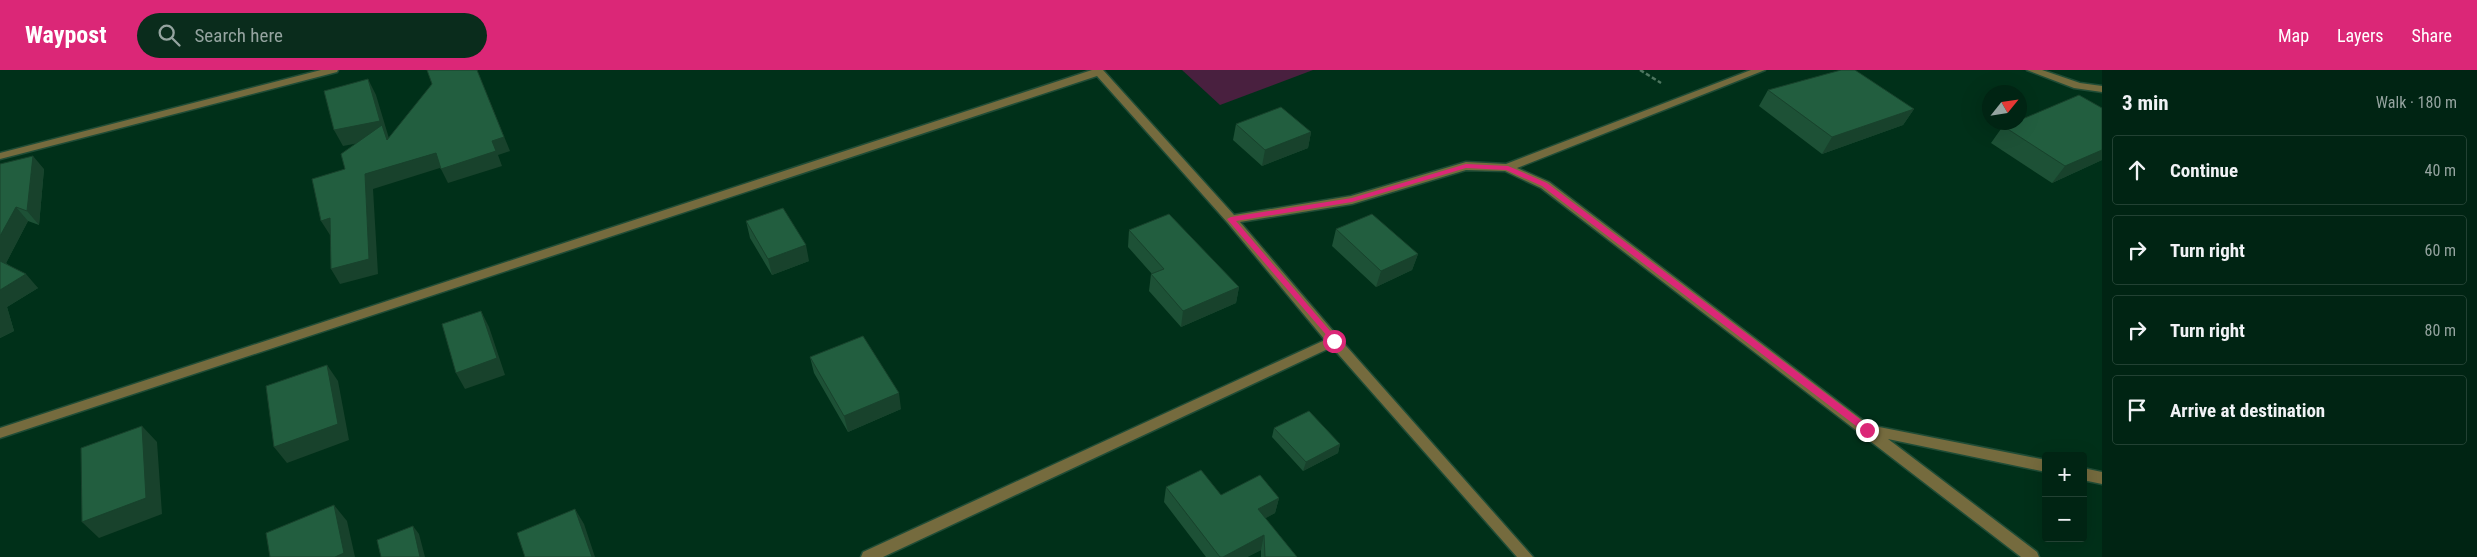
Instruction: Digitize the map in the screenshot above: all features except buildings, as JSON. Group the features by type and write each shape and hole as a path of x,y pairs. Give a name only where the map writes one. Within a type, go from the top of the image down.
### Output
{"street":[{"path":"0,156 333,70"},
{"path":"1508,168 1760,70"},
{"path":"2032,70 2044,76 2078,86 2102,89"},
{"path":"0,433 1098,71 1231,219 1334,341 1526,557"},
{"path":"1231,219 1352,200 1466,166 1508,168 1545,185 2032,557"},
{"path":"873,556 1334,341"},
{"path":"1867,430 2042,465"},
{"path":"2087,475 2102,478"}],"shaded area":[{"path":"1182,70 1313,70 1220,105"}],"route":[{"path":"1334,341 1231,219 1352,200 1466,166 1508,168 1545,185 1867,430"}]}
